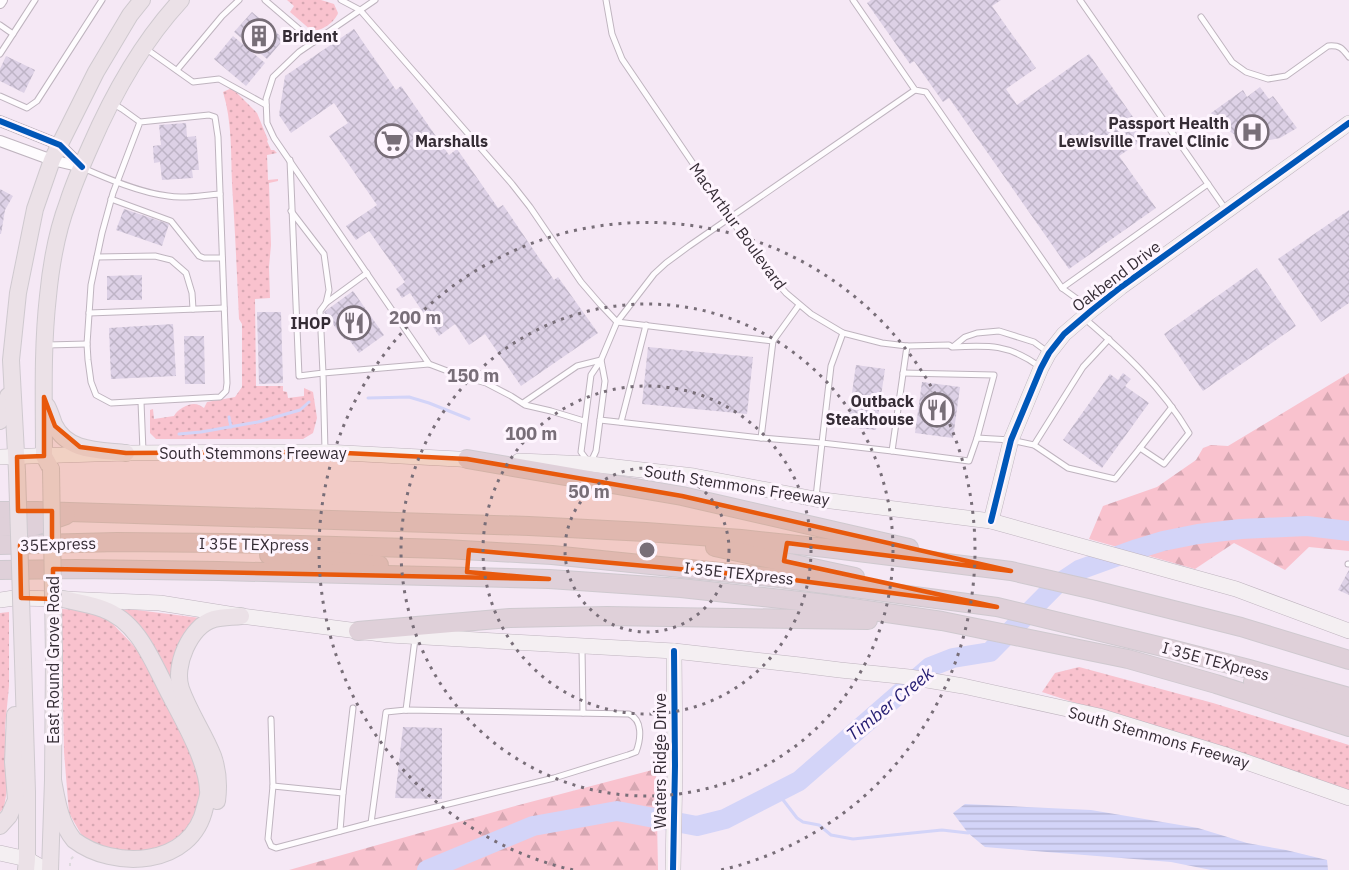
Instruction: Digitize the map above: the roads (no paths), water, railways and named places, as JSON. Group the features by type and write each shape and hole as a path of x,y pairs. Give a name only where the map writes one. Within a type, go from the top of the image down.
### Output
{"highway":[{"path":"466,459 682,496 1175,610 1241,627 1349,660"},
{"path":"0,511 530,526 646,532 816,547 1011,571"},
{"path":"0,527 35,526 73,512"},
{"path":"646,532 997,607"},
{"path":"117,542 681,588 818,603 942,621 1249,681 1349,711"},
{"name":"I 35E TEXpress","path":"117,542 445,549 552,555 779,578 997,607 1171,649 1349,697"},
{"name":"35Express","path":"0,545 117,542"},
{"path":"0,570 219,571 549,579"},
{"path":"358,631 510,618 607,616 942,621"},
{"path":"1128,659 1216,684 1349,727"}],"main road":[{"name":"East Round Grove Road","path":"26,864 23,661 11,462 11,360 18,293 35,209 52,160 96,72 130,15 142,0"},
{"name":"East Round Grove Road","path":"53,780 54,657 44,345 55,250 67,204 110,102 144,47 181,0"},
{"name":"Oakbend Drive","path":"991,521 1011,440 1048,353 1064,334 1121,287 1349,123"},
{"path":"0,421 6,411 11,360"},
{"path":"44,397 55,426 65,439 80,447 126,453"},
{"name":"South Stemmons Freeway","path":"11,462 48,462 126,453 325,452 590,464 694,476 815,498 991,521 1236,589 1349,631"},
{"path":"53,780 64,824 75,842 100,861 130,868 161,862 180,850 200,824 208,791 203,765 183,720 134,630 121,618 102,609 63,598"},
{"name":"South Stemmons Freeway","path":"0,600 63,598 160,603 415,638 674,651 909,677 1099,716 1186,742 1349,798"},
{"path":"168,870 186,857 202,839 214,816 218,792 217,773 212,755 180,686 180,664 187,643 198,629 212,620 242,616"},
{"name":"Waters Ridge Drive","path":"673,870 674,651"},
{"path":"0,826 9,816 16,800 13,762 15,716 24,696"},
{"path":"0,853 48,870 53,780"}],"street":[{"path":"0,121 60,145 82,167"},
{"path":"0,141 52,160 82,167"}],"lane":[{"path":"0,54 35,0"},
{"path":"0,96 27,108 37,101 102,0"},
{"path":"177,70 222,16 239,0"},
{"path":"266,0 314,42"},
{"path":"341,0 360,10 512,184 581,282 617,322 772,341"},
{"path":"375,0 299,52 273,77 266,99 267,123 274,138 429,364"},
{"name":"MacArthur Boulevard","path":"606,0 612,34 622,59 772,277 799,305 843,333 873,341 907,346 949,345 1008,349 1041,368"},
{"path":"853,0 915,90 926,93 1062,288 1088,313 1109,339 1145,373 1189,433 1164,464 1140,448"},
{"path":"1080,0 1227,211"},
{"path":"1201,17 1232,62 1246,72 1268,79 1286,76 1328,46 1336,45 1349,57"},
{"path":"0,25 13,34"},
{"path":"144,47 193,82 219,79 266,105"},
{"path":"601,360 605,381 596,451 590,464 581,452 591,375 601,360 617,322 654,274 666,263 915,90"},
{"path":"110,102 123,108 140,122 209,115 215,117 218,136 226,391 220,397 111,403 96,395 93,389 87,344 91,285 111,199 140,122"},
{"path":"290,160 299,376 429,364 486,383 525,405 584,421"},
{"path":"82,167 117,182 166,196 220,194"},
{"path":"1062,288 1208,184"},
{"path":"111,199 171,221 199,256 222,258"},
{"path":"291,211 324,254 329,290 326,303"},
{"path":"97,257 154,256 171,260 186,273 194,309"},
{"path":"325,452 320,311 326,303 367,273"},
{"path":"761,438 772,341 799,305"},
{"path":"89,313 224,308"},
{"path":"621,422 646,325"},
{"path":"952,347 965,337 977,333 999,331 1034,342 1048,353"},
{"path":"815,498 831,366 843,333"},
{"path":"1034,445 1083,367 1109,339"},
{"path":"44,345 87,344"},
{"path":"892,451 907,346"},
{"path":"523,403 577,366 601,360"},
{"path":"600,420 969,461 994,375 903,373"},
{"path":"141,402 143,453"},
{"path":"977,438 1011,440 1034,445 1068,468 1115,479 1172,407"},
{"path":"406,710 415,638"},
{"path":"582,646 583,713"},
{"path":"340,831 353,708"},
{"path":"271,719 273,786 268,839 271,846 276,848 554,778 628,755 636,752 639,744 639,724 636,717 629,714 406,710 386,712 371,823"},
{"path":"273,786 343,794"}],"water":[{"path":"965,804 1091,810 1198,828 1247,843 1327,860 1328,870 1211,870 1171,862 985,847 968,833 953,813"}],"waterway":[{"path":"368,398 409,397 469,419"},
{"path":"179,434 258,422 300,410 309,402"},
{"path":"229,417 231,427"},
{"name":"Timber Creek","path":"427,870 533,826 617,811 697,826 725,819 799,781 930,667 953,658 990,652 1055,586 1079,570 1163,541 1198,534 1241,529 1307,526 1349,531"},
{"path":"777,792 797,818 803,822 819,825 831,835 853,839 942,830 968,833"}],"place":[{"name":"Brident","path":"259,36"},
{"name":"Passport Health Lewisville Travel Clinic","path":"1252,132"},
{"name":"Marshalls","path":"392,141"},
{"name":"IHOP","path":"354,323"},
{"name":"Outback Steakhouse","path":"937,410"}]}
